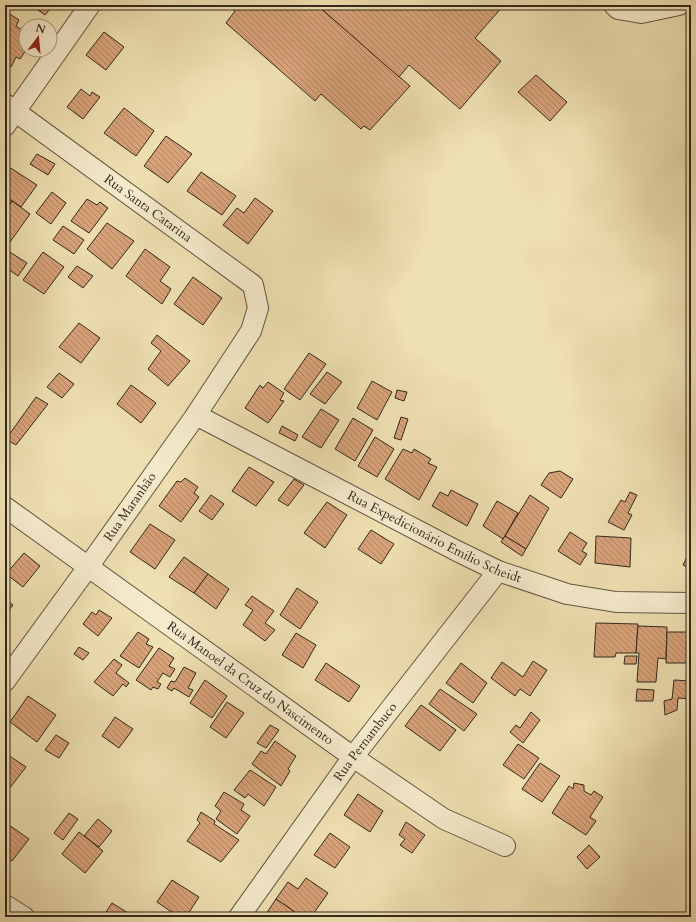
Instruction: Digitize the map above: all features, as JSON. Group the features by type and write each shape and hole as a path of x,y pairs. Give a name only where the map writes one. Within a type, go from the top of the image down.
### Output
{"street":[{"path":"9,114 90,5"},
{"path":"614,5 618,8 641,12 680,5"},
{"name":"Rua Santa Catarina","path":"9,114 253,285 258,308 252,331"},
{"name":"Rua Maranhão","path":"5,681 196,414 252,331"},
{"name":"Rua Expedicionário Emilio Scheidt","path":"196,414 498,571 567,594 616,602 691,604"},
{"name":"Rua Manoel da Cruz do Nascimento","path":"5,507 352,757 444,819 505,846"},
{"name":"Rua Pernambuco","path":"239,917 352,757 498,571"},
{"path":"5,904 24,917"}],"building":[{"path":"31,5 53,5 45,15"},
{"path":"228,5 317,5 410,86 370,130 364,126 361,129 321,94 315,101 226,23 235,11"},
{"path":"317,5 504,5 475,38 501,61 460,109 409,65 399,77"},
{"path":"5,11 18,19 16,26 18,27 18,58 16,57 11,67 5,63"},
{"path":"104,32 124,47 106,70 86,55"},
{"path":"536,75 567,102 550,121 518,92"},
{"path":"81,89 90,96 92,92 100,97 83,119 67,107"},
{"path":"124,108 154,131 136,156 104,133"},
{"path":"166,136 192,154 168,183 144,166"},
{"path":"37,154 55,164 48,175 30,164"},
{"path":"9,167 37,185 21,207 5,196 5,173"},
{"path":"201,172 236,196 222,215 187,191"},
{"path":"52,192 66,203 51,224 36,213"},
{"path":"5,196 12,201 5,212"},
{"path":"255,198 273,211 248,244 223,225 237,208 244,213"},
{"path":"87,199 97,205 100,202 108,208 89,233 71,221"},
{"path":"12,201 30,214 5,249 5,212"},
{"path":"107,223 134,241 112,269 87,249"},
{"path":"63,226 84,240 74,254 53,240"},
{"path":"5,249 27,263 18,276 5,267"},
{"path":"145,249 170,267 160,281 171,289 162,304 126,276"},
{"path":"43,252 64,267 44,294 23,280"},
{"path":"77,266 93,276 83,288 68,277"},
{"path":"193,277 222,298 203,325 174,304"},
{"path":"79,323 100,338 81,363 59,347"},
{"path":"157,335 190,361 168,386 148,369 161,351 151,343"},
{"path":"309,353 326,364 300,400 284,389"},
{"path":"327,372 342,382 325,404 310,394"},
{"path":"59,373 74,384 62,398 47,387"},
{"path":"372,381 392,392 377,420 357,408"},
{"path":"268,382 284,393 280,400 284,401 268,423 245,408 260,385 263,388"},
{"path":"131,385 156,403 141,423 117,404"},
{"path":"397,390 407,392 404,401 395,398"},
{"path":"36,397 48,404 16,445 6,439"},
{"path":"321,409 339,420 321,448 302,437"},
{"path":"401,417 408,419 401,440 394,438"},
{"path":"353,418 373,430 355,461 335,449"},
{"path":"282,426 298,435 295,441 279,433"},
{"path":"375,437 394,449 377,477 358,466"},
{"path":"403,449 412,453 414,449 431,459 428,463 437,467 419,500 385,479"},
{"path":"249,467 274,482 256,506 232,491"},
{"path":"560,471 573,479 561,498 541,485 549,473"},
{"path":"185,478 198,487 194,493 199,497 181,522 159,506 177,481 181,482"},
{"path":"294,479 304,485 288,506 278,500"},
{"path":"451,490 478,504 467,526 432,506 440,492 448,496"},
{"path":"630,492 637,495 628,513 632,515 624,530 608,522 621,500 625,502"},
{"path":"211,495 224,504 212,520 199,511"},
{"path":"530,495 549,508 526,549 505,536"},
{"path":"497,501 518,513 503,539 483,526"},
{"path":"327,502 347,515 325,548 304,533"},
{"path":"150,524 175,540 155,569 130,552"},
{"path":"371,530 394,544 381,564 358,549"},
{"path":"570,532 587,543 582,551 587,554 580,565 558,551"},
{"path":"505,536 526,549 522,556 501,542"},
{"path":"596,536 631,538 630,567 595,563"},
{"path":"691,549 691,569 683,565"},
{"path":"24,553 40,566 23,587 6,574"},
{"path":"184,557 208,574 194,593 169,577"},
{"path":"208,574 229,589 216,609 194,593"},
{"path":"297,588 318,602 300,629 280,615"},
{"path":"252,596 274,611 265,623 275,630 265,641 243,625 253,610 245,605"},
{"path":"5,599 13,605 5,615"},
{"path":"99,610 112,618 98,636 83,624 92,612 96,615"},
{"path":"596,623 638,624 636,653 616,653 615,657 594,657"},
{"path":"638,626 667,627 666,659 658,658 656,682 637,682 639,653 636,653"},
{"path":"138,632 149,639 146,644 153,647 139,668 120,656"},
{"path":"667,632 691,632 691,663 666,663"},
{"path":"296,633 316,645 303,668 282,655"},
{"path":"79,647 89,653 83,660 74,654"},
{"path":"159,648 174,658 169,666 175,669 170,677 163,673 157,682 161,684 158,689 153,687 151,690 136,680"},
{"path":"625,656 637,656 636,664 624,664"},
{"path":"114,659 122,665 116,673 129,683 126,687 123,684 113,696 94,682"},
{"path":"533,661 547,670 530,696 520,689 515,696 491,678 502,662 523,677"},
{"path":"326,663 360,686 349,702 315,680"},
{"path":"461,663 487,683 473,703 446,683"},
{"path":"184,667 196,673 188,688 193,690 189,697 174,688 172,691 167,688 171,681 175,682"},
{"path":"205,680 227,696 212,718 190,703"},
{"path":"674,680 691,681 691,699 678,698 677,710 665,715 664,701 672,699"},
{"path":"440,689 477,714 464,731 429,704"},
{"path":"637,689 654,690 653,701 636,701"},
{"path":"28,696 56,715 37,742 10,722"},
{"path":"227,702 244,713 226,738 210,727"},
{"path":"421,705 456,730 440,751 405,726"},
{"path":"531,712 540,720 523,743 510,732 516,725 520,728"},
{"path":"115,717 133,729 119,748 102,736"},
{"path":"270,725 279,730 266,748 257,743"},
{"path":"56,735 69,743 59,758 45,750"},
{"path":"275,741 296,756 288,769 290,771 281,786 252,764 261,751 266,754"},
{"path":"518,744 539,758 524,779 503,765"},
{"path":"5,753 26,767 5,794"},
{"path":"540,763 560,776 542,802 522,789"},
{"path":"250,770 276,787 264,806 248,794 245,798 234,790"},
{"path":"574,783 584,785 584,791 591,795 594,791 603,797 590,817 596,821 586,835 552,813 569,786 573,789"},
{"path":"224,792 244,804 241,810 250,816 237,834 216,819 221,811 215,806"},
{"path":"358,794 383,811 370,832 344,815"},
{"path":"201,812 215,821 214,824 239,840 221,862 187,841 200,823 197,820"},
{"path":"69,813 78,819 63,840 54,833"},
{"path":"98,819 112,831 99,847 84,836"},
{"path":"406,822 425,835 412,853 400,845 405,839 399,835"},
{"path":"9,825 29,839 12,861 5,857 5,831"},
{"path":"79,832 103,851 85,873 62,854"},
{"path":"330,833 350,847 335,868 314,855"},
{"path":"589,845 600,857 587,869 577,857"},
{"path":"306,878 328,893 311,917 302,917 276,899 288,882 298,889"},
{"path":"172,880 199,897 186,917 179,917 157,902"},
{"path":"276,899 302,917 264,917"},
{"path":"112,903 128,913 125,917 97,917 100,912 104,915"}]}
